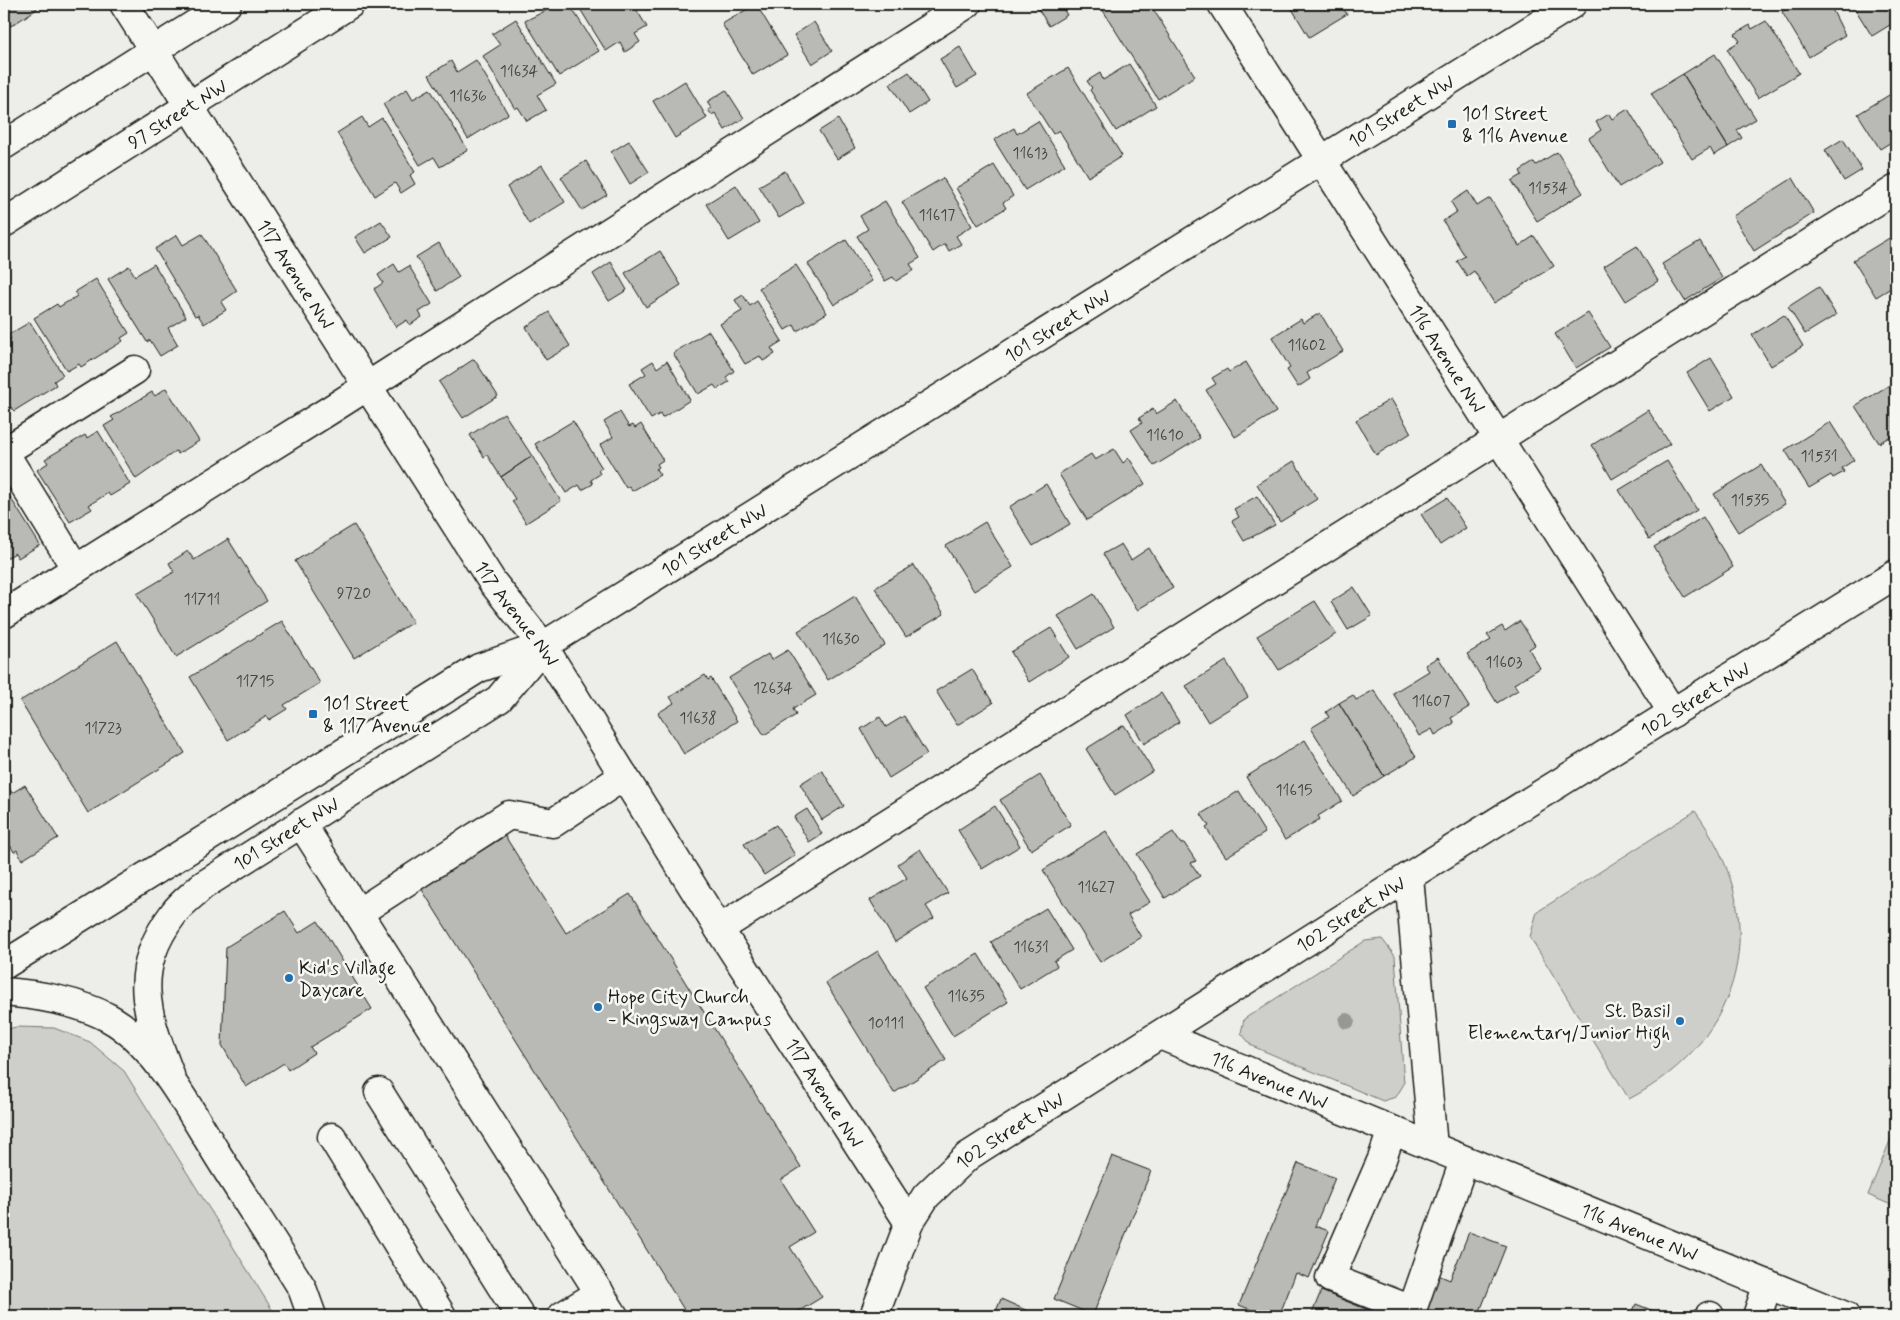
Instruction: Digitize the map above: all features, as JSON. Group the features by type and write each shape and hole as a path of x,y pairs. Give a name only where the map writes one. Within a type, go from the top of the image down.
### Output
{"street":[{"name":"117 Avenue NW","path":"124,4 366,387 493,583 543,646 719,929 909,1223"},
{"path":"4,145 227,4"},
{"name":"97 Street NW","path":"4,223 350,4"},
{"path":"4,614 366,387 967,4"},
{"name":"116 Avenue NW","path":"1222,4 1673,713"},
{"name":"101 Street NW","path":"4,965 478,668 543,646 1572,4"},
{"path":"719,929 1896,189"},
{"path":"76,569 4,452 134,370"},
{"name":"102 Street NW","path":"874,1316 909,1223 926,1196 968,1156 1409,877 1896,574"},
{"name":"101 Street NW","path":"173,1084 152,1029 146,997 148,960 157,940 174,912 202,886 499,699 543,646"},
{"path":"358,913 509,815 553,823 624,776"},
{"path":"301,823 614,1316"},
{"path":"1409,877 1433,1147"},
{"path":"4,992 47,997 80,1005 111,1019 142,1045 173,1084 302,1288 323,1316"},
{"name":"116 Avenue NW","path":"1160,1035 1845,1316"},
{"path":"379,1092 520,1316"},
{"path":"1392,1130 1382,1159 1330,1278 1412,1310 1464,1161"},
{"path":"332,1137 442,1316"},
{"path":"1757,1316 1768,1284"},
{"path":"302,1288 312,1316"},
{"path":"562,1316 600,1293"}],"shaded area":[{"path":"1695,811 1719,851 1734,892 1739,933 1735,972 1722,1009 1700,1043 1669,1073 1629,1099 1530,937 1537,912"},
{"path":"1382,939 1395,956 1404,1084 1396,1097 1383,1101 1252,1046 1241,1033 1244,1019 1365,941"},
{"path":"16,1027 54,1028 90,1042 124,1071 276,1316 4,1316 4,1030"},
{"path":"1896,1126 1896,1207 1868,1195"}],"building":[{"path":"4,4 33,4 37,9 11,26 4,16"},
{"path":"559,4 569,4 599,51 559,76 525,21"},
{"path":"577,4 633,4 647,27 635,34 640,42 625,52 620,42 606,51"},
{"path":"642,4 656,4 646,10"},
{"path":"756,4 787,55 753,75 722,24"},
{"path":"1035,4 1060,4 1067,15 1049,26"},
{"path":"1099,4 1150,4 1195,76 1158,99"},
{"path":"1289,4 1340,4 1347,14 1309,37"},
{"path":"1795,4 1830,5 1845,35 1809,57 1782,12"},
{"path":"1852,4 1896,4 1896,31 1890,25 1872,36"},
{"path":"516,19 556,84 537,95 546,110 527,121 518,107 515,109 483,56 500,45 492,34"},
{"path":"1766,21 1799,73 1758,98 1727,49 1740,41 1735,34 1750,25 1752,29"},
{"path":"814,22 832,51 812,64 794,35"},
{"path":"960,47 977,76 957,88 940,59"},
{"path":"1715,54 1756,119 1737,130 1742,138 1728,147 1683,74"},
{"path":"476,60 508,114 468,139 429,75 451,61 457,72"},
{"path":"1129,64 1156,106 1116,131 1090,90 1092,88 1087,81 1100,73 1103,80"},
{"path":"1068,68 1122,156 1088,177 1059,130 1053,134 1027,93"},
{"path":"909,72 928,102 909,114 890,84"},
{"path":"1683,74 1728,147 1714,155 1710,148 1692,159 1651,93"},
{"path":"685,81 707,118 675,138 653,101"},
{"path":"407,89 413,99 430,89 468,150 440,167 434,157 420,165 383,104"},
{"path":"726,90 744,118 725,130 715,113 712,115 708,110 711,108 707,102"},
{"path":"1894,92 1896,96 1896,139 1880,149 1858,114"},
{"path":"1628,109 1660,162 1619,187 1589,138 1601,130 1596,122 1609,114 1612,119"},
{"path":"362,117 368,127 382,118 415,172 410,175 415,184 401,193 395,183 375,196 337,133"},
{"path":"838,119 855,148 837,159 819,131"},
{"path":"1038,121 1065,165 1025,190 994,140 1014,128 1017,134"},
{"path":"1843,139 1862,170 1844,181 1825,150"},
{"path":"629,141 649,172 630,184 611,152"},
{"path":"1557,152 1583,193 1537,221 1512,181 1522,175 1520,171 1534,162 1536,165"},
{"path":"586,161 607,195 582,210 561,177"},
{"path":"542,165 565,202 529,224 507,187"},
{"path":"994,165 1013,196 1003,203 1006,208 978,225 956,188"},
{"path":"785,171 804,203 779,218 759,186"},
{"path":"943,178 972,226 956,236 961,244 949,251 945,244 933,252 902,202"},
{"path":"1793,178 1814,213 1754,251 1733,216"},
{"path":"736,185 759,223 729,241 706,204"},
{"path":"1468,191 1477,206 1490,198 1519,246 1534,236 1554,266 1494,303 1474,271 1467,276 1457,261 1465,256 1443,221 1457,212 1451,202"},
{"path":"885,201 920,258 910,264 914,270 896,281 893,277 885,281 857,236 868,229 860,216"},
{"path":"381,221 392,237 365,253 355,237"},
{"path":"202,234 237,291 221,302 226,310 204,324 198,315 195,316 155,249 177,235 183,245"},
{"path":"1891,237 1896,246 1896,285 1876,297 1853,260"},
{"path":"846,240 872,281 834,305 808,264"},
{"path":"1700,241 1722,278 1685,301 1662,264"},
{"path":"439,243 459,277 437,291 416,257"},
{"path":"1637,246 1658,281 1626,301 1604,266"},
{"path":"660,251 681,285 646,307 625,273"},
{"path":"611,262 627,290 609,301 593,274"},
{"path":"154,264 186,317 168,328 178,345 160,356 150,340 147,342 108,279 129,266 135,276"},
{"path":"394,264 399,272 409,266 432,304 419,312 422,317 410,325 407,320 396,327 374,289 383,283 378,275"},
{"path":"796,265 827,313 797,331 794,325 785,330 759,288"},
{"path":"96,279 129,333 121,338 123,341 81,367 79,364 67,371 34,318 57,304 59,307 77,296 75,292"},
{"path":"1819,287 1836,315 1805,334 1788,307"},
{"path":"743,295 750,306 757,301 782,341 771,348 775,354 763,361 760,356 745,364 720,324 742,311 735,300"},
{"path":"549,312 570,346 546,360 526,327"},
{"path":"1320,313 1343,351 1307,373 1310,379 1298,387 1287,370 1290,368 1272,337 1301,319 1303,323"},
{"path":"1588,313 1610,347 1576,368 1555,334"},
{"path":"1784,315 1803,346 1771,366 1752,335"},
{"path":"30,322 63,375 54,381 56,385 14,411 11,407 4,411 4,343 11,339 8,335"},
{"path":"709,331 734,371 726,377 729,382 717,389 714,385 698,394 673,353"},
{"path":"1711,358 1734,396 1710,411 1687,373"},
{"path":"474,359 498,396 463,418 439,382"},
{"path":"653,361 657,368 667,361 690,400 662,418 660,414 651,419 629,384 646,374 642,368"},
{"path":"1246,362 1276,412 1235,437 1206,390 1216,384 1212,378 1227,369 1229,372"},
{"path":"1896,381 1896,433 1879,443 1855,406"},
{"path":"166,388 199,441 178,454 176,451 136,479 104,426 114,420 111,417 152,392 155,396"},
{"path":"1391,399 1411,433 1376,455 1356,420"},
{"path":"1177,401 1200,438 1154,466 1131,430 1142,423 1139,418 1153,409 1156,414"},
{"path":"1648,410 1670,444 1612,479 1592,445"},
{"path":"620,412 629,427 633,425 635,428 641,424 663,460 657,464 659,467 656,469 660,475 632,491 629,486 626,488 600,445 613,437 604,422"},
{"path":"504,413 532,456 501,477 487,455 484,457 470,435"},
{"path":"573,421 602,468 598,470 600,474 591,480 593,484 582,490 579,485 566,493 535,444"},
{"path":"1830,422 1854,460 1842,468 1844,472 1833,478 1831,475 1809,488 1785,450"},
{"path":"98,431 130,484 110,496 108,493 89,505 92,509 70,522 37,470 48,463 45,459 85,435 87,438"},
{"path":"1114,449 1123,463 1129,458 1145,484 1087,520 1059,474 1091,454 1095,460"},
{"path":"532,456 561,501 526,523 512,501 515,499 501,477"},
{"path":"1294,461 1317,499 1280,522 1257,484"},
{"path":"1667,461 1697,510 1649,539 1619,490"},
{"path":"1761,465 1785,504 1738,532 1714,494"},
{"path":"1046,484 1070,524 1033,546 1009,507"},
{"path":"7,492 40,545 18,558 15,553 4,560 4,494"},
{"path":"1257,496 1275,525 1244,541 1232,521 1239,517 1234,509"},
{"path":"1447,498 1466,528 1440,545 1421,514"},
{"path":"1703,517 1733,567 1685,597 1654,547"},
{"path":"985,522 1013,567 974,591 946,546"},
{"path":"354,525 413,622 354,658 295,561"},
{"path":"228,539 267,601 176,657 137,594 174,572 169,563 188,551 194,560"},
{"path":"1121,544 1131,560 1149,548 1173,588 1137,610 1103,554"},
{"path":"914,565 944,614 906,637 875,588"},
{"path":"1354,587 1372,616 1348,630 1331,602"},
{"path":"1094,594 1114,627 1078,649 1058,616"},
{"path":"855,596 885,645 828,680 798,631"},
{"path":"1315,601 1336,634 1279,670 1257,636"},
{"path":"282,621 320,683 284,705 287,709 269,720 267,716 228,740 190,677"},
{"path":"1520,621 1535,645 1529,649 1540,668 1514,684 1518,690 1497,703 1467,654 1491,640 1487,635 1502,626 1505,631"},
{"path":"1051,628 1069,657 1029,682 1011,652"},
{"path":"117,641 185,753 88,813 20,701"},
{"path":"788,650 816,695 793,709 796,715 764,735 729,678 768,654 771,660"},
{"path":"1438,657 1469,707 1451,718 1454,723 1435,735 1432,729 1419,736 1393,693 1429,671 1425,665"},
{"path":"1226,661 1248,697 1208,722 1186,686"},
{"path":"972,669 993,703 957,725 936,691"},
{"path":"705,675 708,680 711,678 737,721 684,754 658,713 674,703 670,697"},
{"path":"1374,690 1416,757 1384,776 1339,703 1353,695 1356,700"},
{"path":"1161,693 1179,722 1144,744 1127,715"},
{"path":"1339,703 1384,776 1353,796 1311,728 1329,717 1326,712"},
{"path":"904,716 927,754 889,778 861,729 880,717 886,727"},
{"path":"1124,725 1153,771 1115,795 1086,749"},
{"path":"1305,740 1342,801 1318,816 1320,819 1285,840 1246,777"},
{"path":"822,770 844,806 822,820 800,784"},
{"path":"1040,775 1071,825 1031,850 1000,800"},
{"path":"4,779 12,793 25,785 58,838 22,860 17,850 14,852 4,835"},
{"path":"1239,791 1265,833 1226,857 1206,828 1209,826 1201,814"},
{"path":"995,806 1020,846 982,869 958,830"},
{"path":"807,809 822,834 809,842 794,817"},
{"path":"776,825 795,855 764,875 744,844"},
{"path":"1106,831 1150,902 1128,915 1141,937 1100,962 1043,870"},
{"path":"1173,832 1181,844 1184,843 1196,861 1191,863 1200,876 1165,898 1137,854"},
{"path":"505,836 566,933 630,894 801,1167 781,1180 814,1232 790,1247 822,1297 791,1316 688,1316 421,888"},
{"path":"920,849 948,893 926,906 934,918 895,942 870,900 907,878 898,864"},
{"path":"1046,908 1072,950 1054,961 1057,966 1020,989 991,942"},
{"name":"Kid's Village Daycare","path":"285,911 299,933 318,921 372,1009 310,1047 314,1053 288,1070 284,1063 246,1087 222,1045 226,947"},
{"path":"878,951 946,1060 894,1093 826,983"},
{"path":"978,954 1008,1002 953,1036 923,988"},
{"path":"1112,1156 1151,1171 1093,1315 1054,1299"},
{"path":"1298,1163 1335,1178 1315,1226 1329,1231 1309,1278 1296,1273 1279,1316 1267,1316 1239,1305"},
{"path":"1469,1232 1506,1246 1478,1316 1421,1316 1438,1275 1450,1280"},
{"path":"1321,1291 1383,1316 1311,1316"},
{"path":"1001,1299 1039,1316 994,1316"},
{"path":"1636,1304 1666,1316 1631,1316"}],"place":[{"name":"101 Street & 116 Avenue","path":"1452,124"},
{"name":"101 Street & 117 Avenue","path":"313,714"},
{"name":"Kid's Village Daycare","path":"289,978"},
{"name":"Hope City Church - Kingsway Campus","path":"598,1007"},
{"name":"St. Basil Elementary/Junior High","path":"1680,1021"}]}
